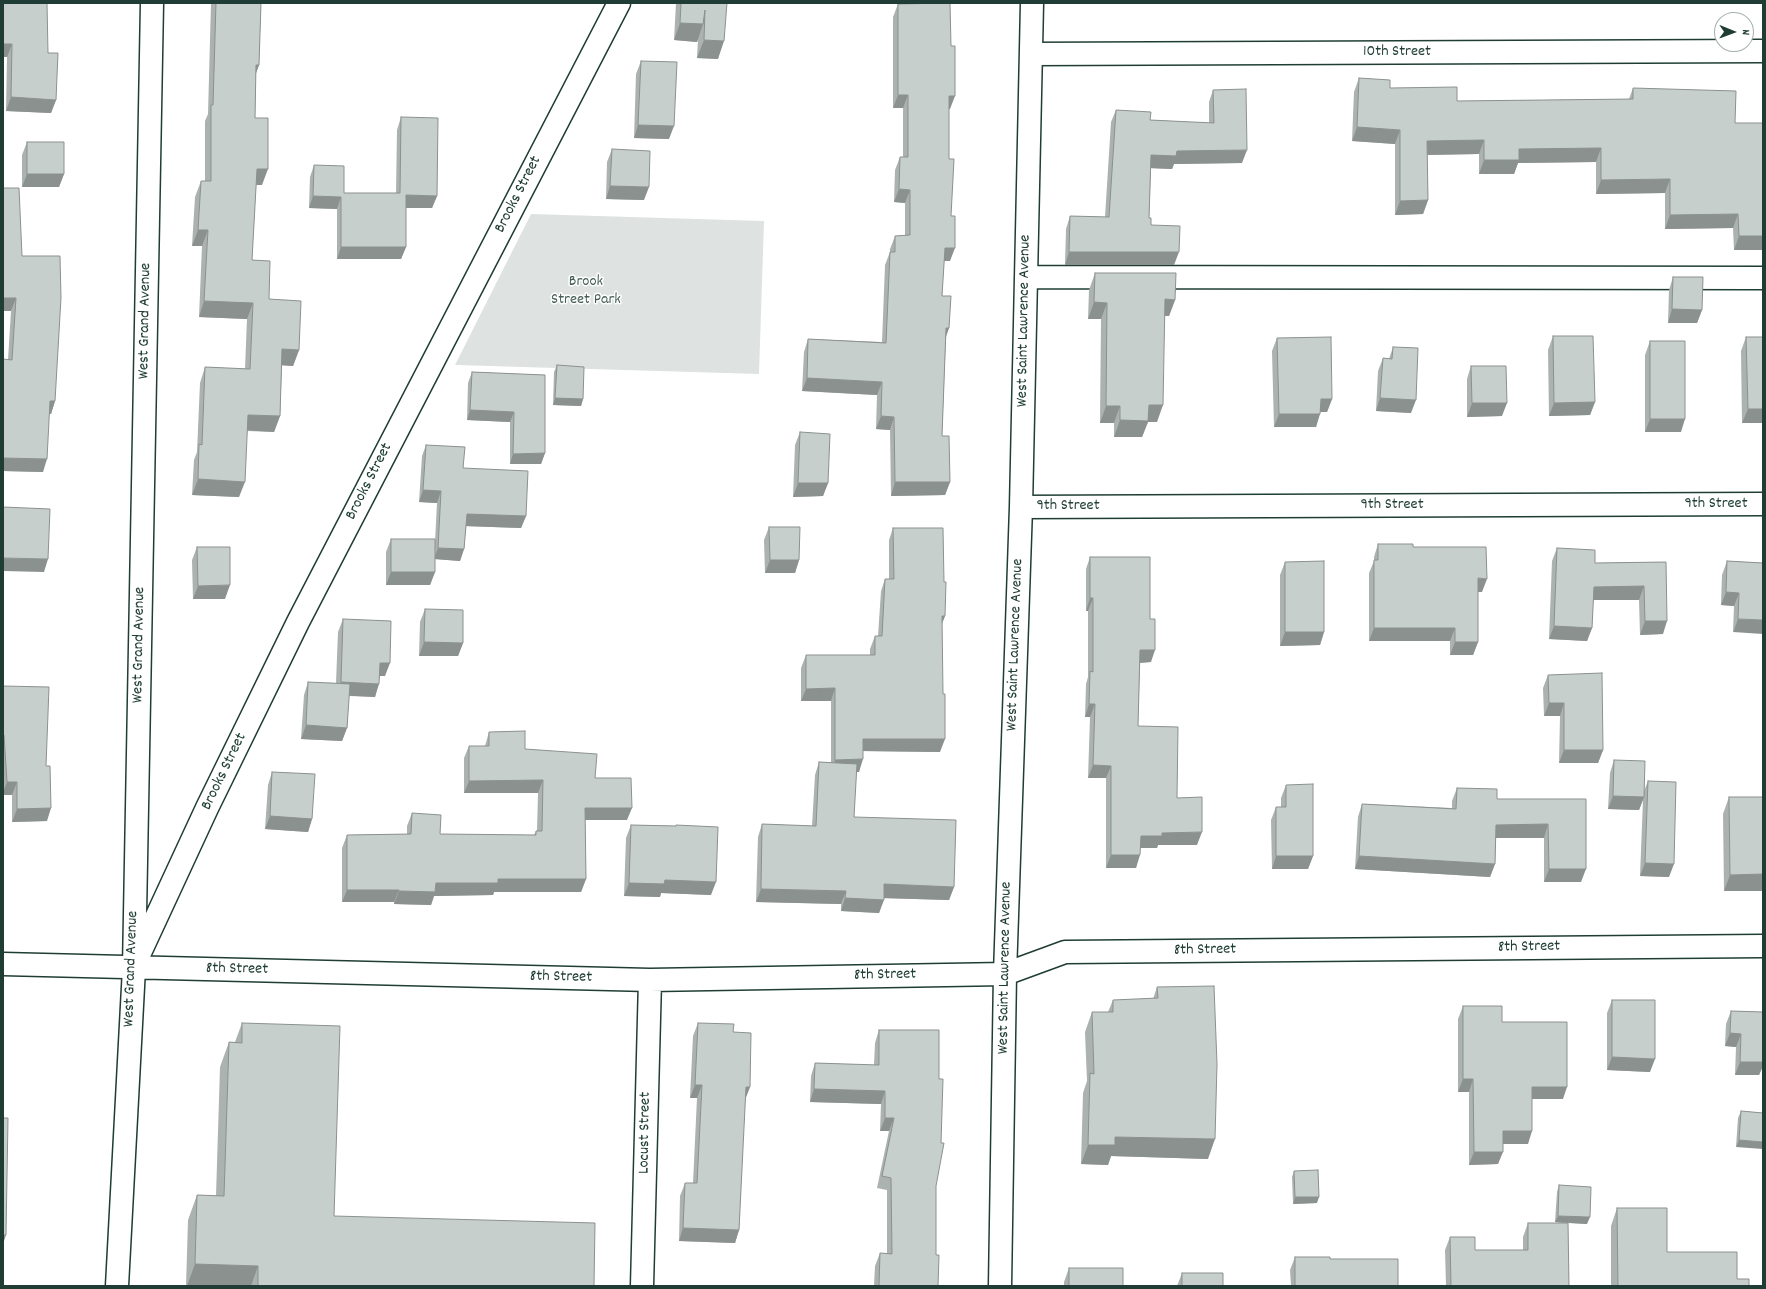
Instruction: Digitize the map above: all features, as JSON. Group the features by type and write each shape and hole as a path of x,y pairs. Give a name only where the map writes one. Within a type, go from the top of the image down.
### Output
{"street":[{"name":"West Grand Avenue","path":"117,1286 134,968 152,3"},
{"name":"Brooks Street","path":"134,968 206,808 298,622 619,3"},
{"name":"West Saint Lawrence Avenue","path":"1000,1286 1005,974 1021,507 1032,3"},
{"name":"10th Street","path":"1031,54 1763,51"},
{"path":"1026,277 1763,278"},
{"name":"9th Street","path":"1021,507 1763,504"},
{"name":"8th Street","path":"3,964 650,980 1005,974 1065,952 1763,946"},
{"name":"Locust Street","path":"642,1286 650,980"}],"green space":[{"name":"Brook Street Park","path":"531,214 764,221 759,374 455,365"}],"building":[{"path":"3,3 47,3 48,53 58,53 56,100 11,97 12,44 3,44"},
{"path":"216,3 261,3 259,65 256,65 255,118 268,118 268,169 257,169 252,260 270,261 269,299 301,301 299,350 282,349 280,416 248,415 245,482 198,479 199,444 202,445 205,367 250,369 253,303 204,301 208,230 198,230 201,181 211,181 211,105 213,105"},
{"path":"681,3 727,3 724,41 704,40 705,10 703,24 680,23"},
{"path":"950,3 951,46 955,46 955,96 949,96 949,159 954,159 951,216 955,216 955,248 945,248 942,296 951,296 949,328 946,328 942,436 949,436 950,482 895,482 894,417 881,416 882,382 807,378 808,339 886,343 890,252 895,252 895,236 910,235 910,190 899,189 900,157 908,157 908,95 898,95 898,4"},
{"path":"641,61 677,62 674,126 638,125"},
{"path":"1359,78 1390,80 1390,88 1457,87 1457,101 1633,99 1633,88 1736,91 1735,123 1763,123 1763,236 1739,236 1738,214 1670,215 1670,179 1601,180 1601,148 1519,149 1519,160 1484,160 1484,140 1427,141 1428,200 1400,201 1400,130 1357,127"},
{"path":"1246,89 1247,150 1177,151 1176,156 1151,155 1149,218 1151,218 1151,225 1180,226 1179,252 1069,252 1070,216 1109,217 1116,110 1151,112 1150,120 1214,123 1213,90"},
{"path":"401,117 438,118 437,196 406,195 406,247 341,247 341,197 313,196 314,165 344,166 344,193 400,193"},
{"path":"27,142 64,142 64,174 27,174"},
{"path":"612,149 650,151 649,187 610,186"},
{"path":"3,188 19,188 22,256 60,256 61,298 55,401 50,401 47,459 3,458 3,359 12,360 16,298 3,298"},
{"path":"1095,273 1176,273 1175,300 1165,299 1163,405 1149,405 1148,421 1120,420 1120,406 1106,406 1107,303 1094,302"},
{"path":"1673,277 1703,277 1702,310 1672,309"},
{"path":"1553,336 1593,336 1595,402 1554,403"},
{"path":"1331,337 1332,399 1321,399 1320,414 1279,414 1277,338"},
{"path":"1746,337 1763,337 1763,409 1748,409"},
{"path":"1650,341 1685,341 1685,419 1650,419"},
{"path":"1393,347 1418,348 1416,400 1380,398 1383,358 1392,359"},
{"path":"557,365 584,367 583,399 555,398"},
{"path":"1471,366 1506,366 1507,403 1472,403"},
{"path":"472,372 545,375 545,453 513,454 514,412 470,410"},
{"path":"800,432 830,434 828,483 798,483"},
{"path":"426,445 465,447 463,468 528,471 526,516 467,514 464,549 438,548 441,491 423,490"},
{"path":"3,507 50,509 48,559 3,558"},
{"path":"769,527 800,527 799,560 770,560"},
{"path":"893,528 943,528 944,582 946,582 945,616 942,616 945,739 863,739 863,759 835,760 835,688 806,689 806,655 875,655 875,636 882,636 885,579 894,579"},
{"path":"391,539 435,539 435,572 391,572"},
{"path":"1378,544 1413,544 1413,547 1486,547 1487,579 1478,578 1478,642 1455,642 1455,628 1374,628 1374,560 1378,560"},
{"path":"197,547 230,547 230,585 198,586"},
{"path":"1557,548 1595,550 1595,563 1666,562 1667,621 1645,621 1644,586 1594,587 1592,628 1554,626"},
{"path":"1090,557 1150,557 1150,619 1155,619 1155,650 1140,650 1138,726 1178,727 1177,798 1202,797 1202,832 1162,833 1162,836 1141,836 1140,855 1111,855 1111,766 1093,765 1095,704 1089,704 1090,671 1093,672 1093,598 1090,598"},
{"path":"1324,561 1324,632 1285,632 1285,562"},
{"path":"1727,561 1763,563 1763,620 1738,619 1739,593 1726,592"},
{"path":"425,609 463,610 463,643 424,642"},
{"path":"343,619 391,621 390,663 380,663 379,684 341,682"},
{"path":"1602,673 1603,750 1564,750 1564,703 1549,703 1548,675"},
{"path":"308,682 350,684 347,728 306,725"},
{"path":"3,686 49,687 46,766 50,766 51,808 17,809 17,782 7,782 3,734"},
{"path":"525,731 525,749 597,754 595,778 631,778 632,808 585,808 586,879 498,879 498,883 436,883 435,892 347,890 347,835 411,834 412,813 441,815 440,834 536,835 536,831 542,831 543,780 469,781 469,746 489,746 489,732"},
{"path":"1614,760 1645,761 1644,797 1613,796"},
{"path":"819,762 857,764 854,817 956,820 954,887 884,884 884,900 845,898 846,891 761,889 762,824 816,826"},
{"path":"272,772 315,774 312,819 270,816"},
{"path":"1648,781 1676,782 1674,864 1645,863"},
{"path":"1313,784 1313,856 1276,856 1276,807 1286,807 1286,785"},
{"path":"1457,788 1497,789 1497,799 1586,799 1586,869 1549,869 1548,824 1496,825 1495,864 1359,856 1362,804 1456,809"},
{"path":"1729,797 1763,797 1763,874 1730,875"},
{"path":"631,825 718,827 716,882 665,880 664,884 629,883"},
{"path":"1214,986 1217,1064 1215,1139 1115,1137 1115,1145 1088,1145 1090,1073 1094,1074 1092,1012 1113,1012 1113,1000 1158,998 1157,987"},
{"path":"1612,1000 1655,1000 1655,1059 1612,1057"},
{"path":"1463,1006 1502,1006 1502,1022 1567,1022 1567,1087 1532,1087 1532,1131 1503,1131 1503,1152 1474,1152 1473,1079 1463,1079"},
{"path":"1731,1011 1763,1012 1763,1062 1740,1062 1741,1034 1730,1033"},
{"path":"242,1023 340,1026 334,1216 595,1223 594,1286 258,1286 258,1266 195,1264 197,1195 224,1196 229,1042 242,1043"},
{"path":"698,1023 734,1024 733,1032 751,1033 750,1087 746,1087 739,1230 683,1228 685,1183 697,1183 702,1085 695,1085"},
{"path":"879,1030 939,1030 939,1079 943,1079 941,1143 944,1143 936,1186 936,1255 939,1255 938,1286 879,1286 880,1253 892,1254 891,1178 882,1176 894,1118 885,1118 885,1091 814,1089 815,1063 879,1065"},
{"path":"1741,1111 1763,1113 1763,1142 1739,1140"},
{"path":"3,1118 8,1118 6,1235 3,1235"},
{"path":"1318,1170 1319,1197 1295,1197 1294,1171"},
{"path":"1559,1185 1591,1187 1590,1217 1558,1216"},
{"path":"1617,1208 1667,1208 1667,1252 1737,1252 1737,1279 1749,1279 1749,1286 1618,1286"},
{"path":"1528,1223 1568,1223 1569,1286 1451,1286 1450,1237 1475,1237 1475,1250 1528,1250"},
{"path":"1295,1257 1330,1257 1330,1259 1398,1259 1398,1286 1295,1286"},
{"path":"1069,1268 1123,1268 1123,1286 1069,1286"},
{"path":"1182,1273 1223,1273 1223,1286 1182,1286"}]}
